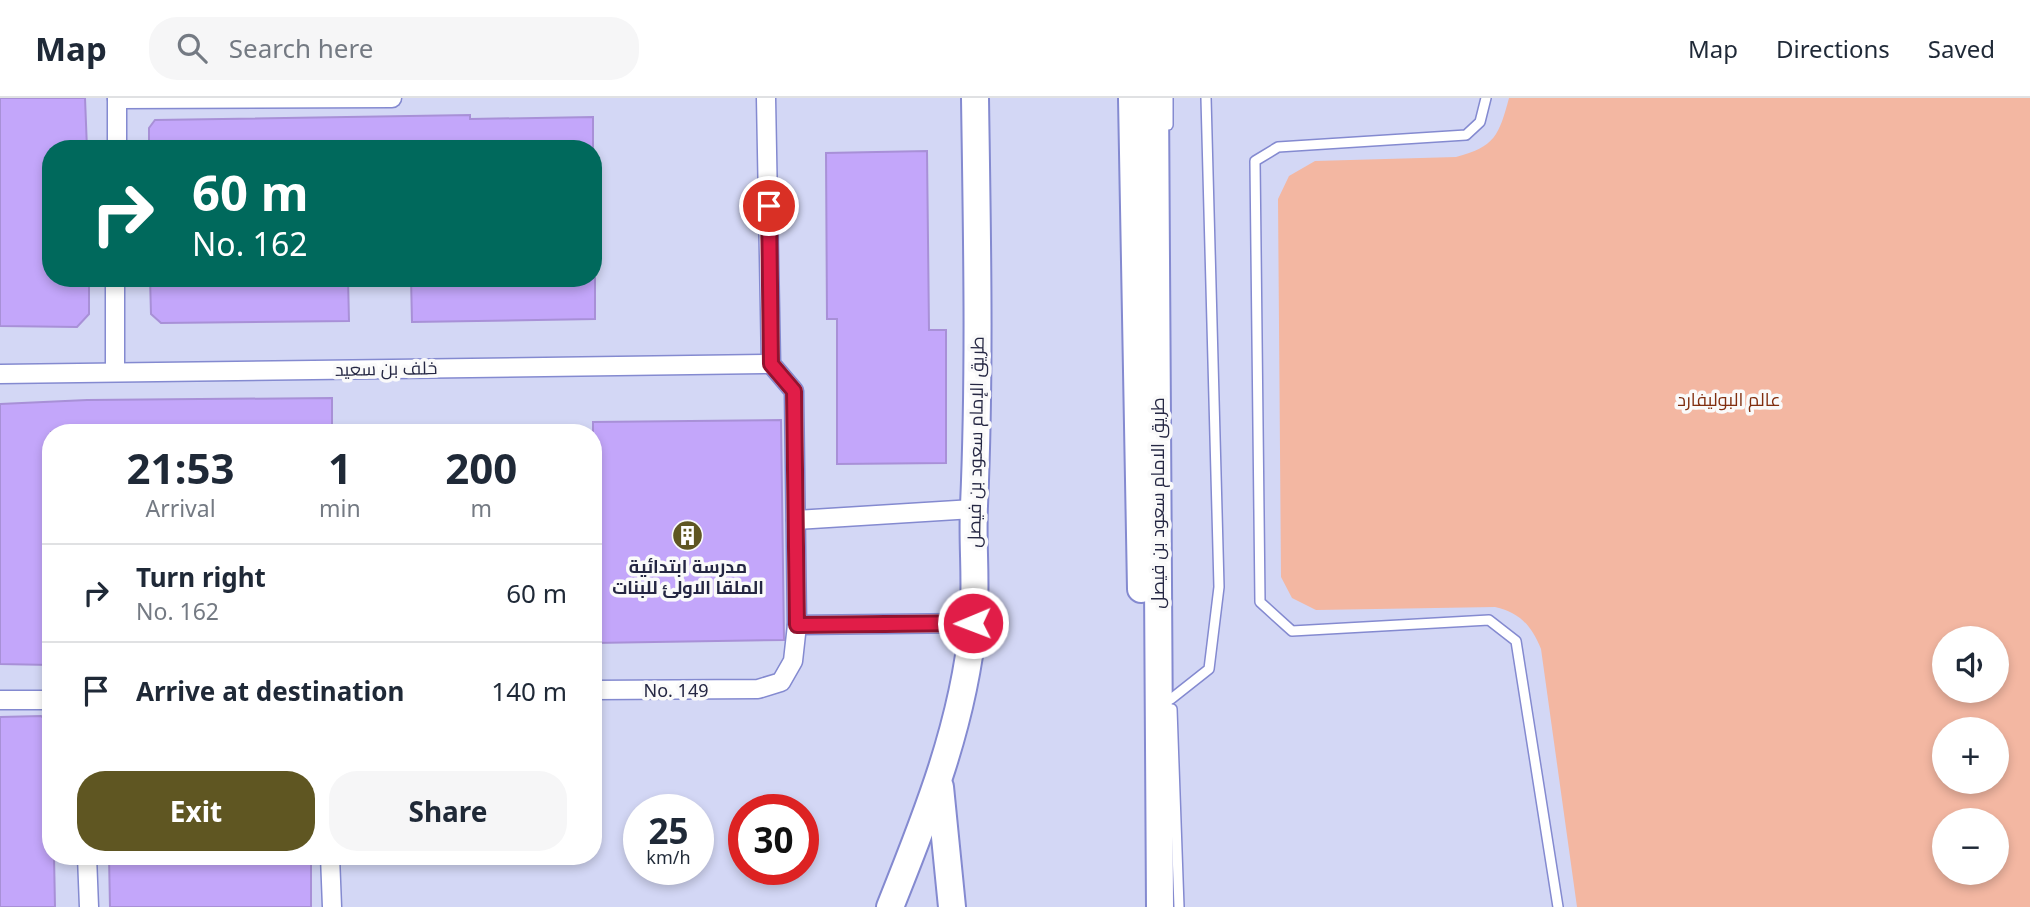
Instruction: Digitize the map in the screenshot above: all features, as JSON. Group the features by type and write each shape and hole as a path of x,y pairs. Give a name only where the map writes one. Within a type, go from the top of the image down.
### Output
{"main road":[{"name":"طريق الإمام سعود بن فيصل","path":"939,782 973,623 973,509 979,426 975,98"},
{"path":"1132,98 1139,553 1146,660 1159,726"},
{"name":"طريق الامام سعود بن فيصل","path":"1155,98 1160,907"},
{"path":"890,907 939,782"},
{"path":"939,782 952,907"}],"street":[{"path":"117,140 117,99 392,98"},
{"path":"766,98 771,364 794,391 797,625 973,623"},
{"path":"115,287 115,371"},
{"name":"خلف بن سعيد","path":"0,374 771,364"},
{"path":"796,520 973,509"},
{"name":"No. 149","path":"602,690 758,689 781,682 793,661 797,625"},
{"path":"0,700 42,700"},
{"path":"87,865 89,907"},
{"path":"330,865 332,907"}],"lane":[{"path":"1168,98 1168,140"},
{"path":"1171,699 1209,669 1219,587 1206,98"},
{"path":"1486,98 1479,122 1466,135 1278,147 1255,161 1259,602 1292,631 1489,620 1516,641 1558,907"},
{"path":"1171,685 1179,907"}],"green space":[{"name":"عالم البوليفارد","path":"1509,98 2030,98 2030,907 1577,907 1541,649 1524,621 1495,607 1316,610 1292,598 1281,577 1278,199 1289,176 1315,161 1456,157 1487,144 1498,130"}],"building":[{"path":"0,98 85,98 87,140 42,140 42,287 89,287 89,314 77,327 0,326"},
{"path":"470,115 470,119 593,117 593,140 149,140 149,128 155,120"},
{"path":"927,151 929,330 946,330 946,463 837,464 837,319 827,319 826,153"},
{"path":"150,287 348,287 349,321 161,323 151,314"},
{"path":"411,287 595,287 595,319 412,322"},
{"path":"332,398 332,424 42,424 42,665 0,664 0,404 87,400"},
{"name":"مدرسة ابتدائية الملقا الاولئ للبنات","path":"781,420 784,640 602,643 602,424 593,422"},
{"path":"0,717 42,717 42,865 54,865 55,907 0,907"},
{"path":"109,865 311,865 311,907 110,907"}],"place":[{"name":"مدرسة ابتدائية الملقا الاولئ للبنات","path":"688,536"}],"route":[{"path":"769,206 771,364 794,391 797,625 973,623"}]}
